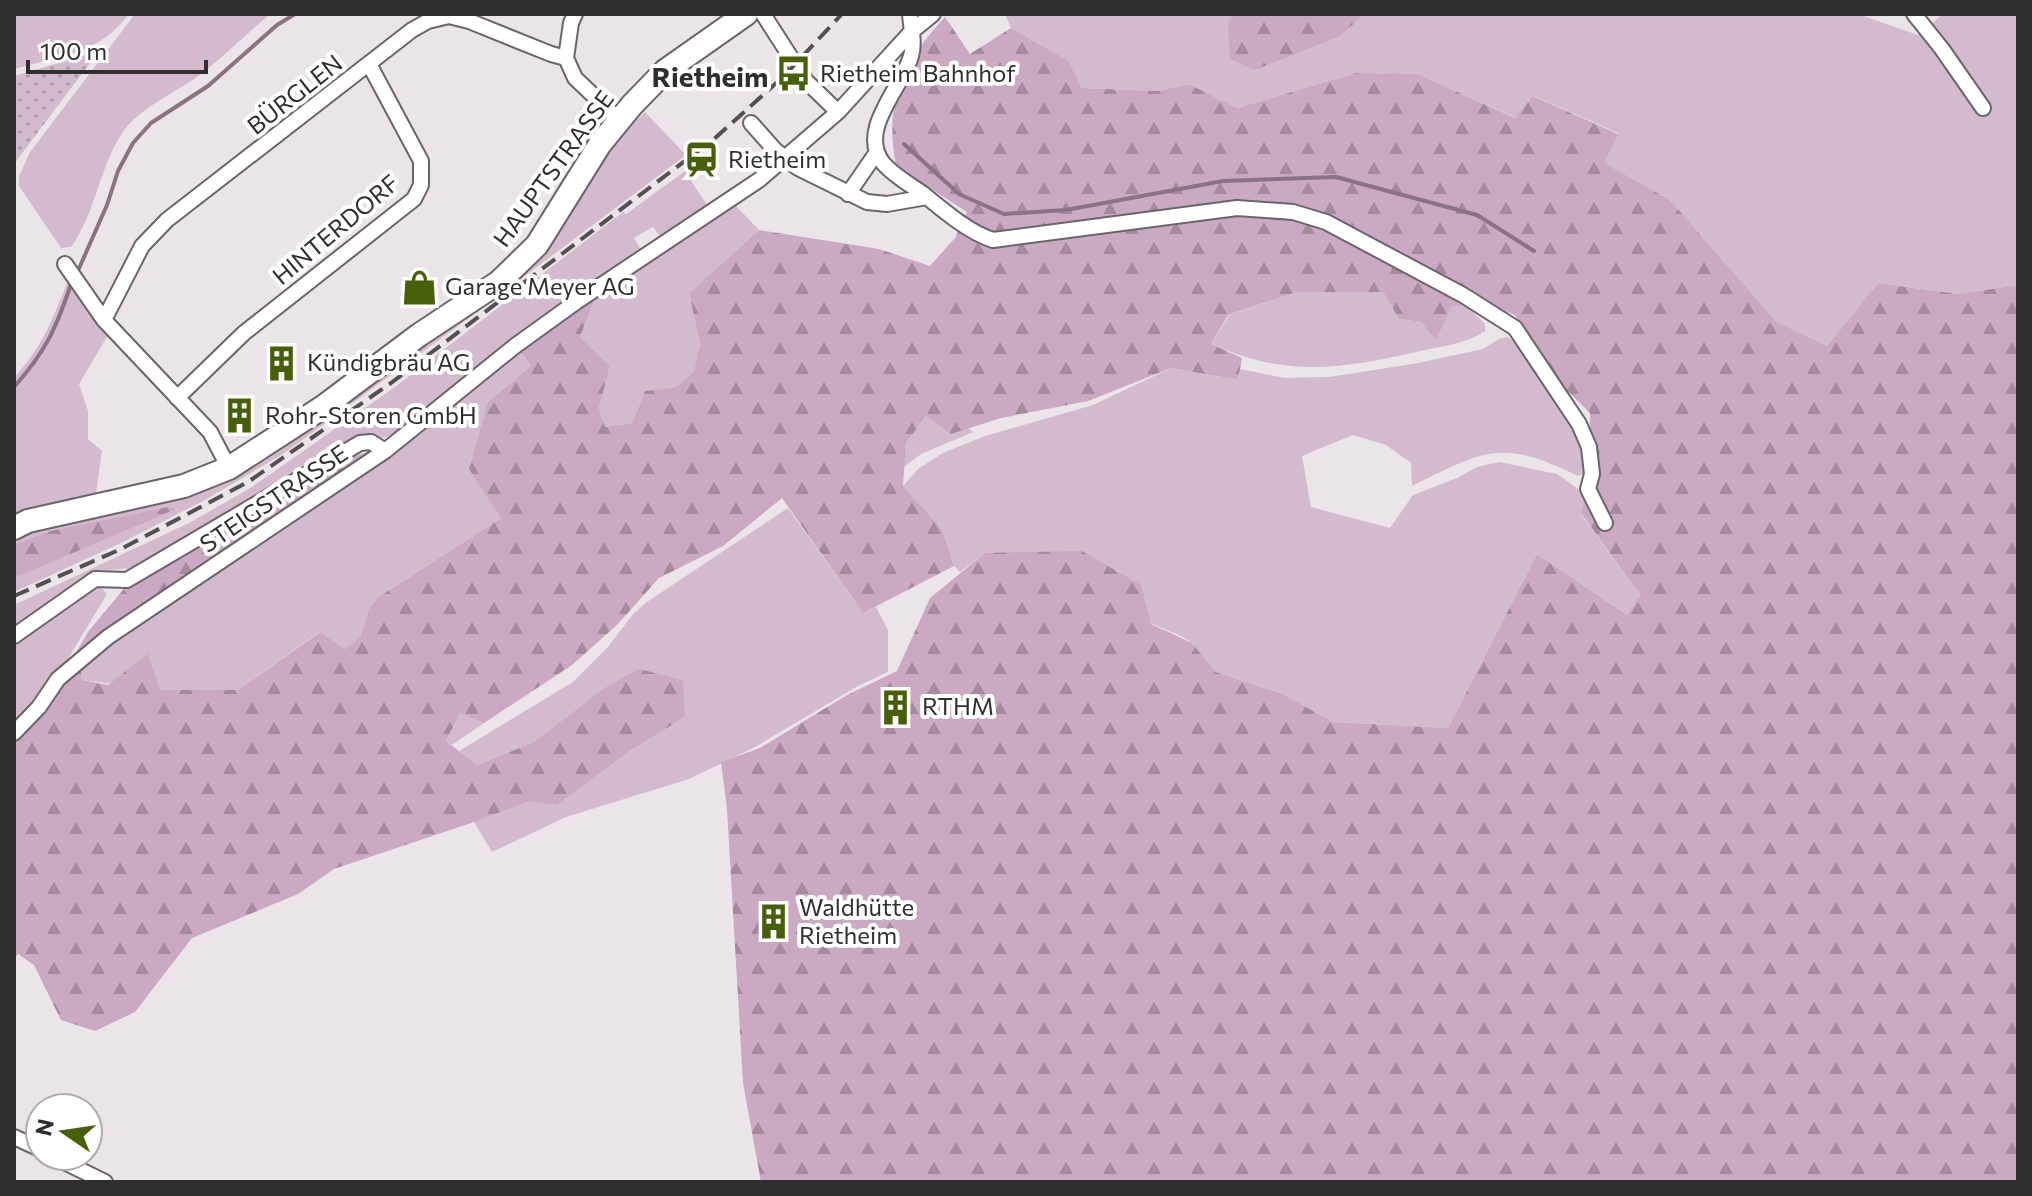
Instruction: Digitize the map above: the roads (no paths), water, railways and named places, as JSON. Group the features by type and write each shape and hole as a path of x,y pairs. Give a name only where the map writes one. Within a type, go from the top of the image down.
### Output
{"main road":[{"name":"HAUPTSTRASSE","path":"14,528 28,521 184,486 229,468 323,407 518,266 537,245 619,120 665,71 746,14"}],"street":[{"path":"575,14 566,58 575,78 619,120"},
{"path":"763,14 800,72 838,112"},
{"path":"848,194 877,152 877,125 911,59 914,45 910,14"},
{"name":"STEIGSTRASSE","path":"14,733 39,707 58,679 108,637 385,451 515,346 576,302 738,196 838,112 911,32 933,14"},
{"path":"1914,14 1983,108"},
{"name":"BÜRGLEN","path":"104,320 142,246 167,220 412,30 428,21 449,16 566,58"},
{"name":"HINTERDORF","path":"177,398 244,333 414,199 421,185 421,161 369,64"},
{"path":"751,123 798,168 848,194 878,205 927,197"},
{"path":"877,152 891,170 979,235 993,240 1237,208 1293,212 1326,222 1463,295 1515,328 1579,424 1589,447 1592,474 1588,489 1605,523"},
{"path":"65,264 104,320 210,432 229,468"},
{"path":"14,636 95,579 127,580 360,443 371,442 385,451"},
{"path":"85,1172 105,1182"}],"waterway":[{"path":"77,273 107,205 118,171 133,143 151,123 208,86 277,25 295,14"},
{"path":"904,144 959,194 1004,214 1066,210 1223,181 1336,177 1477,215 1534,251"},
{"path":"14,387 48,340 70,287"}],"railway":[{"path":"14,596 121,549 248,482 391,383 714,139 783,77 842,14"}],"place":[{"name":"Rietheim Bahnhof","path":"794,74"},
{"name":"Rietheim","path":"702,160"},
{"name":"Garage Meyer AG","path":"419,287"},
{"name":"Kündigbräu AG","path":"281,363"},
{"name":"Rohr-Storen GmbH","path":"239,416"},
{"name":"RTHM","path":"896,707"},
{"name":"Waldhütte Rietheim","path":"773,922"}],"district":[{"name":"Rietheim","path":"710,77"}]}
